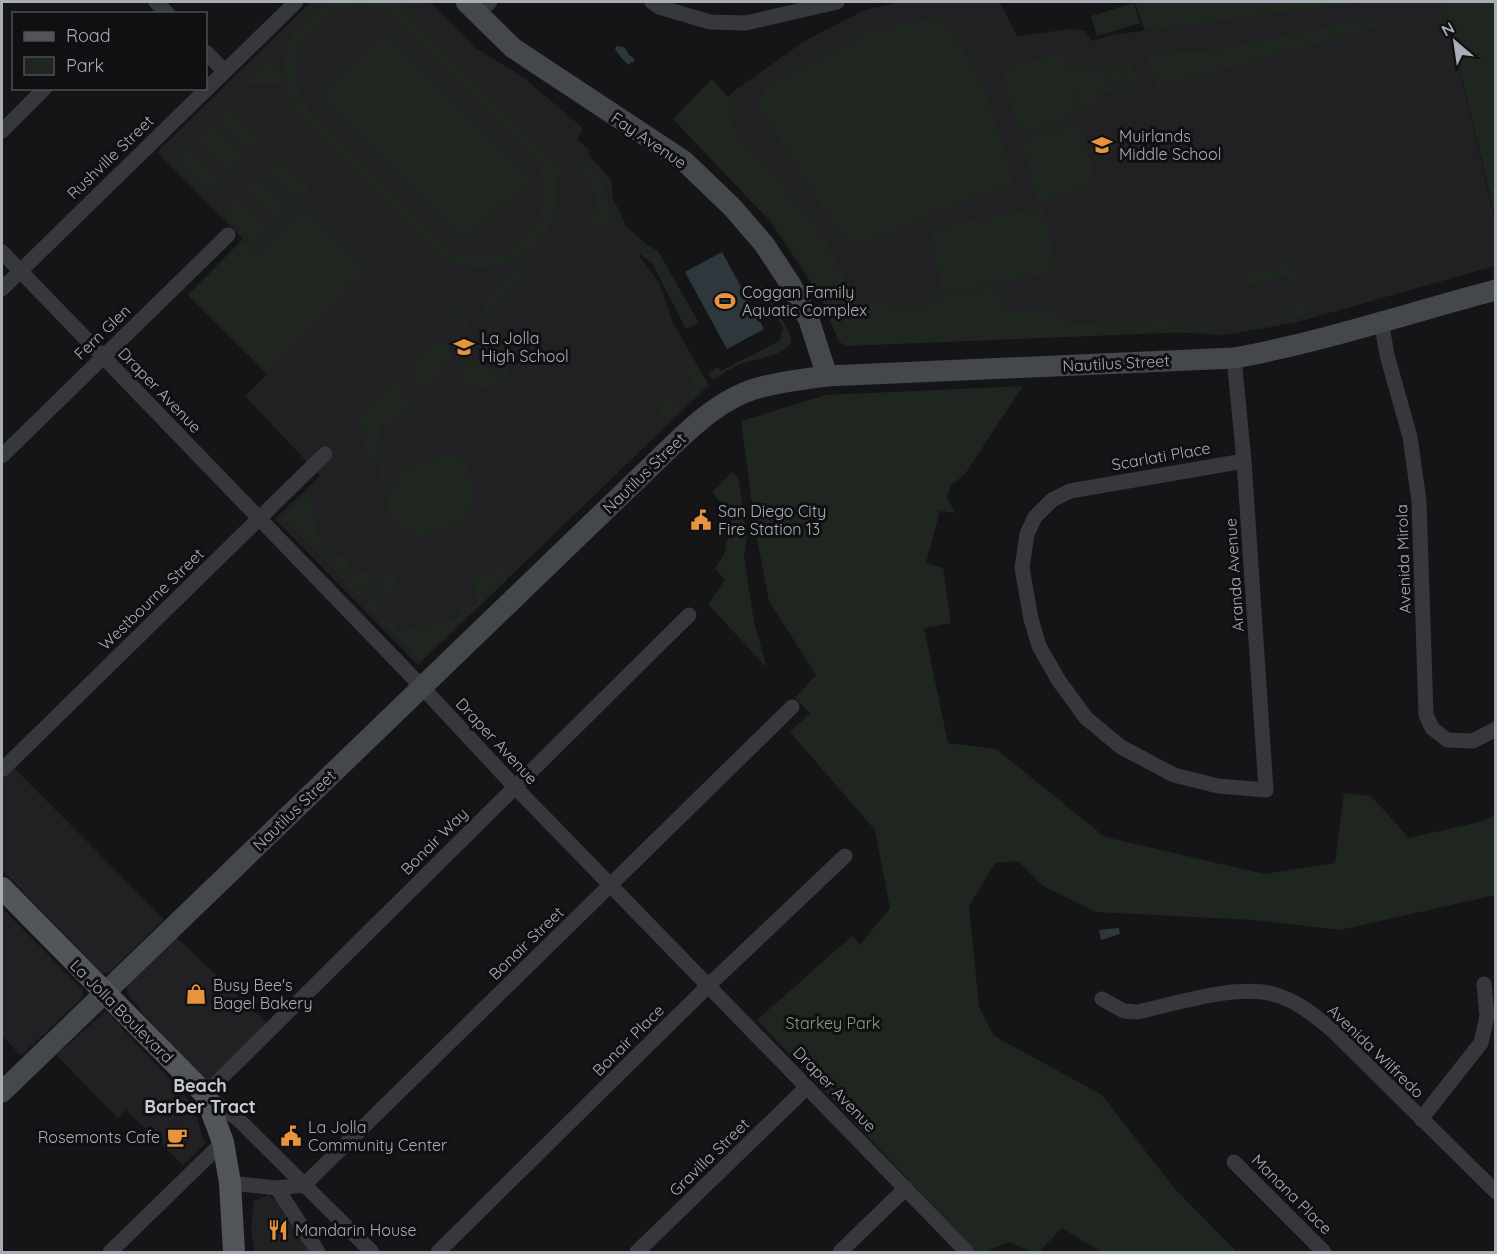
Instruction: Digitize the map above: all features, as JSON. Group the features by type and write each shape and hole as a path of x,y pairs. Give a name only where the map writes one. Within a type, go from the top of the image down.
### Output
{"main road":[{"name":"Fay Avenue","path":"477,5 513,48 684,161 732,207 764,244 790,285 809,320 827,376"},
{"name":"Nautilus Street","path":"2,1092 696,423 728,400 752,390 776,384 827,376 1234,357 1263,352 1496,290"},
{"name":"La Jolla Boulevard","path":"2,888 206,1094 223,1142 230,1183 234,1252"}],"street":[{"name":"Rushville Street","path":"207,88 296,2"},
{"path":"652,2 659,7 710,22 746,23 837,2"},
{"path":"207,53 224,71"},
{"path":"2,131 43,90"},
{"name":"Rushville Street","path":"2,289 205,90"},
{"name":"Fern Glen","path":"2,456 228,235"},
{"name":"Draper Avenue","path":"2,252 422,687 515,787 710,985 967,1252"},
{"name":"Avenida Mirola","path":"1381,321 1387,355 1410,437 1419,501 1426,715 1432,728 1447,741 1473,741 1496,729"},
{"name":"Aranda Avenue","path":"1234,357 1244,461 1266,790"},
{"name":"Westbourne Street","path":"2,770 325,454"},
{"name":"Scarlati Place","path":"1244,461 1070,491 1052,500 1035,517 1027,534 1022,568 1031,619 1040,646 1059,681 1086,718 1121,747 1174,775 1218,786 1266,790"},
{"name":"Bonair Way","path":"206,1094 689,615"},
{"name":"Bonair Street","path":"304,1185 792,707"},
{"name":"Bonair Place","path":"438,1252 845,856"},
{"path":"1421,1119 1481,1043 1487,1016 1484,984"},
{"name":"Avenida Wilfredo","path":"1102,999 1124,1011 1137,1012 1223,994 1249,991 1274,994 1304,1008 1332,1030 1496,1192"},
{"name":"Gravilla Street","path":"637,1252 807,1087"},
{"path":"206,1094 239,1120 372,1252"},
{"path":"110,1252 223,1142"},
{"name":"Manana Place","path":"1234,1162 1324,1252"},
{"path":"230,1183 277,1188 304,1185"},
{"path":"277,1188 318,1252"},
{"path":"840,1252 906,1188"}],"shaded area":[{"name":"La Jolla High School","path":"311,2 430,2 476,48 524,78 583,128 577,140 589,149 588,154 612,181 612,196 627,227 647,245 639,256 660,284 672,321 709,385 418,665 275,519 320,476 245,396 267,374 188,295 243,239 157,152"},
{"name":"Muirlands Middle School","path":"901,2 1000,2 1017,36 1071,29 1085,31 1092,41 1111,35 1364,2 1444,2 1495,221 1495,266 1294,323 1223,335 857,314 707,120 734,91 806,40 865,10"},
{"path":"624,47 634,58 634,62 629,65 619,55 615,48"},
{"name":"Coggan Family Aquatic Complex","path":"722,252 764,329 727,349 685,272"},
{"path":"14,768 164,919 109,973 102,973 2,870 2,780"},
{"path":"2,908 83,990 83,997 21,1056 2,1036"},
{"path":"1119,928 1120,934 1101,940 1099,930"},
{"path":"175,936 268,1024 208,1083 128,995 126,984"},
{"path":"106,1011 192,1103 205,1144 183,1165 126,1110 118,1118 56,1055"},
{"path":"268,1195 281,1203 313,1252 254,1252 251,1225 254,1201"}],"green space":[{"path":"328,2 398,2 564,172 556,180 556,205 550,226 538,244 522,257 502,265 481,268 458,265 436,255 296,113 285,81 286,50 301,23","holes":["360,6 380,10 398,19 534,157 542,180 543,202 537,222 525,238 508,250 489,255 466,254 443,245 315,116 303,99 297,81 296,64 301,47 310,32 323,19 340,10"]},
{"path":"1135,2 1364,2 1145,31"},
{"path":"1444,2 1495,2 1495,216"},
{"path":"1134,3 1140,23 1097,36 1091,16"},
{"path":"936,18 954,34 984,85 1014,182 862,244 840,236 757,104 765,88 873,29"},
{"path":"1370,18 1376,19 1377,27 1157,88 1147,56 1155,53 1211,51"},
{"path":"387,32 531,179 464,243 320,97"},
{"path":"1062,52 1067,70 1089,63 1092,71 1107,67 1113,91 1099,95 1101,101 1079,108 1070,79 1080,116 1019,133 1002,69"},
{"path":"275,58 281,71 283,84 240,85 240,84"},
{"path":"1131,60 1138,84 1127,87 1121,63"},
{"path":"1119,64 1126,88 1115,91 1108,67"},
{"path":"712,79 735,105 733,127 767,164 826,240 856,302 924,307 931,299 996,287 1004,309 1022,311 1057,308 1072,324 1162,320 1217,323 1215,331 847,346 839,342 819,294 770,221 673,119"},
{"path":"230,107 261,139 246,153 215,122"},
{"path":"1080,123 1097,186 1038,202 1021,139"},
{"path":"211,126 242,157 227,172 196,141"},
{"path":"190,147 221,179 206,194 175,162"},
{"path":"279,157 310,188 295,203 264,172"},
{"path":"586,161 604,180 602,182 606,188 606,199 620,223 584,225 598,211 593,189 576,171"},
{"path":"259,176 290,207 275,222 244,190"},
{"path":"238,197 269,228 254,243 223,212"},
{"path":"1044,207 1056,272 943,294 930,228"},
{"path":"304,209 366,271 266,372 188,295 243,239 259,254"},
{"path":"645,244 658,251 699,323 686,329 652,263 639,253"},
{"path":"1293,260 1300,286 1291,289 1287,276 1241,288 1240,282 1248,280 1246,273"},
{"path":"524,263 531,272 500,301 499,306 491,312 488,319 481,319 482,311 490,296"},
{"path":"763,285 791,336 791,343 781,352 739,365 713,380 708,373 718,367 721,371 779,341 783,328 760,287"},
{"path":"1302,293 1307,315 1251,329 1249,322 1296,309 1293,296"},
{"path":"447,304 469,322 467,328 474,332 469,335 443,308"},
{"path":"494,315 495,321 488,338 494,358 492,361 480,347 477,336 482,335"},
{"path":"499,319 513,387 493,364 498,357 490,336"},
{"path":"442,342 447,345 451,363 439,367 441,377 433,380 435,385 419,391 415,376 407,368 432,344"},
{"path":"692,358 707,384 693,395 689,391 691,381 684,363"},
{"path":"473,360 480,360 502,385 466,392 463,375 465,365"},
{"path":"395,380 404,388 411,412 391,418 393,424 381,425 377,453 389,457 373,461 367,458 358,417"},
{"name":"Starkey Park","path":"1023,386 965,474 951,485 947,499 956,513 940,511 926,563 943,568 951,623 924,628 948,743 996,749 1105,837 1264,874 1335,863 1344,793 1371,796 1409,838 1483,821 1495,815 1495,895 1340,930 1255,920 1096,912 1043,886 1018,861 995,863 969,906 979,1007 994,1036 1102,1095 1174,1188 1237,1252 1101,1252 1062,1228 1039,1252 1032,1252 1009,1242 984,1252 977,1252 757,1020 852,936 860,945 890,908 875,830 790,732 810,713 795,698 816,675 769,601 756,534 741,421 826,395"},
{"path":"677,397 680,408 662,425 657,401"},
{"path":"456,455 468,466 473,485 472,503 468,512 455,526 436,534 416,535 399,527 389,511 388,502 396,477 416,463"},
{"path":"397,461 385,474 384,479 380,480 378,465"},
{"path":"732,472 738,477 740,488 747,538 744,557 754,622 767,668 708,604 725,580 715,569 725,552 732,516 712,492"},
{"path":"309,493 323,555 334,552 336,557 346,554 351,575 380,568 375,580 363,594 357,594 283,518"},
{"path":"393,565 397,590 375,595 378,617 366,605 381,585 388,566"},
{"path":"504,565 507,580 420,660 379,621 394,618 397,631 461,618 460,607 477,603 472,575"}],"place":[{"name":"Muirlands Middle School","path":"1102,145"},
{"name":"Coggan Family Aquatic Complex","path":"725,301"},
{"name":"La Jolla High School","path":"464,347"},
{"name":"San Diego City Fire Station 13","path":"701,520"},
{"name":"Busy Bee's Bagel Bakery","path":"196,994"},
{"name":"La Jolla Community Center","path":"291,1136"},
{"name":"Rosemonts Cafe","path":"177,1137"},
{"name":"Mandarin House","path":"278,1230"}],"district":[{"name":"Beach Barber Tract","path":"200,1095"}]}
